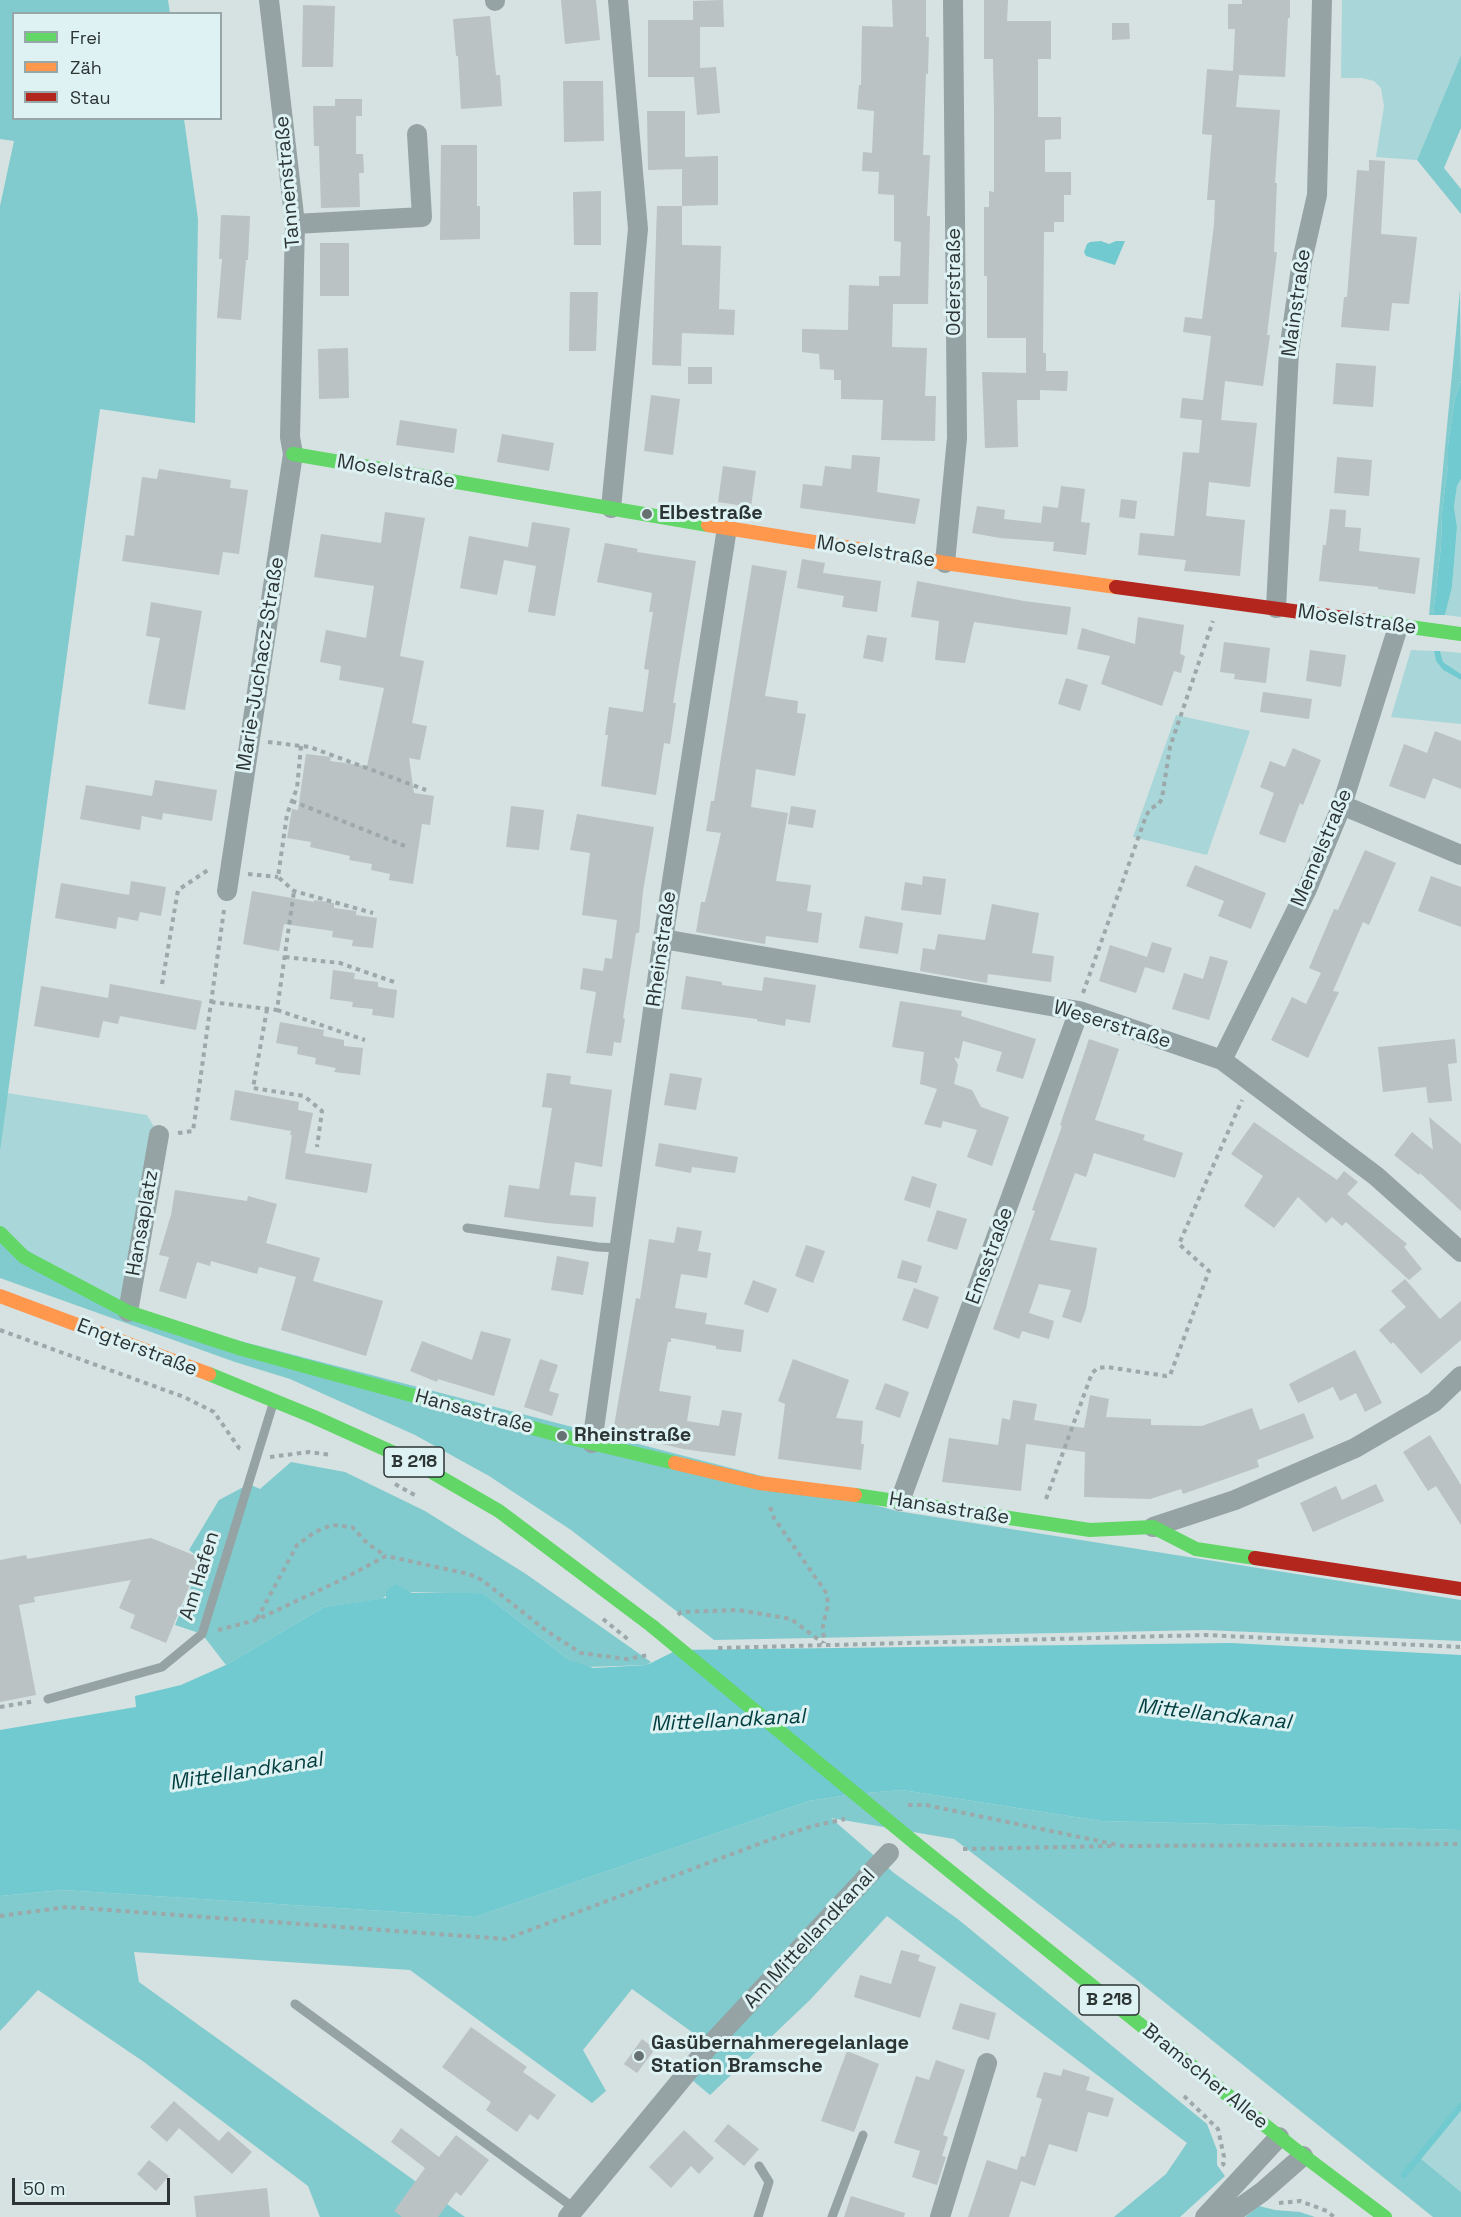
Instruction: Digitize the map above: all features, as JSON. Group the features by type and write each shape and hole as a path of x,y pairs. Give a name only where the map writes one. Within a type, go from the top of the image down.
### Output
{"street":[{"name":"Tannenstraße","path":"269,0 295,224 291,445"},
{"path":"611,508 638,230 618,0"},
{"name":"Oderstraße","path":"945,562 957,438 953,0"},
{"name":"Mainstraße","path":"1275,608 1289,351 1302,261 1317,195 1322,0"},
{"path":"295,224 422,217 417,134"},
{"name":"Moselstraße","path":"291,445 611,508 726,528 945,562 1461,634"},
{"name":"Marie-Juchacz-Straße","path":"229,873 291,445"},
{"name":"Rheinstraße","path":"592,1443 663,939 726,528"},
{"name":"Memelstraße","path":"1222,1060 1307,889 1342,805 1398,627"},
{"path":"1342,805 1461,855"},
{"name":"Weserstraße","path":"663,939 1079,1011 1222,1060 1376,1176 1461,1252"},
{"name":"Emsstraße","path":"900,1501 1079,1011"},
{"name":"Hansaplatz","path":"128,1312 159,1135"},
{"name":"Hansastraße","path":"0,1233 24,1257 128,1312 242,1349 592,1443 759,1483 900,1501 1090,1530 1154,1527 1235,1500 1355,1448 1434,1402 1461,1376"},
{"name":"Engterstraße","path":"0,1296 196,1369 273,1401"},
{"name":"B 218","path":"273,1401 416,1463 499,1511 649,1624"},
{"path":"1154,1527 1196,1549 1461,1590"},
{"name":"Bramscher Allee","path":"649,1624 915,1843 1279,2137 1385,2217"},
{"name":"Am Mittellandkanal","path":"571,2212 711,2045 889,1853"},
{"path":"940,2217 987,2063"},
{"path":"1205,2217 1279,2137"},
{"path":"1227,2217 1262,2192 1303,2156"}],"lane":[{"path":"466,1228 619,1248"},
{"name":"Am Hafen","path":"48,1699 162,1667 202,1634 273,1401"},
{"path":"295,2004 571,2212"},
{"path":"832,2217 863,2135"},
{"path":"758,2217 769,2182 759,2166"}],"path":[{"path":"1079,1011 1084,988 1146,816 1162,798 1170,747 1219,600"},
{"path":"249,741 310,747 426,790"},
{"path":"278,877 287,814 297,788 302,746"},
{"path":"292,801 405,846"},
{"path":"159,1135 192,1131 229,873"},
{"path":"162,984 178,890 229,873 278,877 294,891 373,913"},
{"path":"277,1010 294,891"},
{"path":"285,957 340,963 394,982"},
{"path":"211,1002 277,1010 365,1040"},
{"path":"267,1008 253,1088 304,1096 322,1111 316,1147"},
{"path":"1038,1522 1092,1373 1098,1368 1107,1367 1170,1375 1209,1271 1179,1244 1251,1082"},
{"path":"0,1330 184,1397 214,1412 239,1448 256,1456 273,1458 309,1452 336,1456"},
{"path":"392,1483 421,1499"},
{"path":"759,1483 774,1518 827,1594 828,1605 823,1624 824,1644"},
{"path":"256,1620 297,1545 315,1532 332,1525 352,1527 368,1544 386,1556 469,1574 482,1580 548,1632 581,1653 627,1659 651,1655"},
{"path":"202,1634 256,1620 386,1556"},
{"path":"649,1624 673,1619 681,1612 738,1610 791,1619 824,1644"},
{"path":"594,1612 603,1619"},
{"path":"707,1648 1205,1635 1461,1647"},
{"path":"0,1707 48,1699"},
{"path":"900,1806 926,1805 1123,1846"},
{"path":"0,1916 67,1907 506,1939 772,1839 813,1826 846,1819"},
{"path":"960,1851 963,1849 1123,1846 1461,1844"},
{"path":"1178,2091 1218,2129 1224,2157 1223,2164 1244,2175"},
{"path":"1262,2192 1274,2203 1300,2201 1327,2211 1334,2217"}],"shaded area":[{"path":"0,0 168,0 170,12 12,12 12,120 184,120 198,219 195,423 100,409 0,1152 0,206 14,141 0,139"},
{"path":"1342,0 1461,0 1461,55 1417,160 1376,157 1384,106 1381,88 1374,81 1362,78 1341,78"},
{"path":"1461,55 1461,128 1444,168 1461,189 1461,214 1417,160"},
{"path":"1460,290 1461,381 1455,398 1448,445 1441,546 1433,615 1429,615"},
{"path":"1461,479 1461,617 1445,615 1452,587 1457,527 1454,507 1457,486"},
{"path":"1411,650 1434,651 1436,661 1443,670 1461,680 1461,724 1391,717"},
{"path":"1440,651 1461,653 1461,674 1443,662"},
{"path":"1176,715 1250,731 1207,855 1133,837"},
{"path":"7,1093 147,1115 159,1135 128,1312 0,1233 0,1152"},
{"path":"0,1233 128,1312 897,1511 1461,1600 1461,1641 1205,1630 714,1640 571,1530 489,1476 415,1435 290,1379 235,1362 0,1278"},
{"path":"291,1462 345,1472 425,1511 526,1574 651,1662 647,1665 586,1667 569,1660 484,1594 408,1592 387,1595 382,1599 324,1607 226,1665 202,1634 175,1625 202,1560 189,1550 219,1500 249,1484 260,1489"},
{"path":"902,1790 1101,1821 1461,1830 1461,2106 1419,2157 1461,2192 1461,2217 1433,2217 1133,1977 954,1839 831,1818 894,1873 959,1920 1207,2124 1217,2150 1217,2165 1225,2176 1180,2217 1114,2217 1166,2174 1187,2143 887,1916 810,2000 710,2095 686,2075 710,2045 632,1989 583,2050 606,2091 592,2103 410,1970 134,1952 139,1982 465,2217 320,2217 308,2186 144,2062 38,1990 0,2031 0,1896 63,1890 475,1917 809,1801"},
{"path":"1461,2106 1461,2192 1419,2157"},
{"path":"1259,2206 1300,2212 1315,2217 1245,2217"}],"water":[{"path":"1101,241 1109,244 1125,241 1115,265 1086,256 1084,252 1087,244"},
{"path":"1461,381 1461,479 1457,486 1454,507 1457,527 1452,587 1445,615 1433,615 1441,546 1448,445 1455,398"},
{"path":"1434,651 1440,651 1443,662 1461,674 1461,680 1443,670 1436,661"},
{"name":"Mittellandkanal","path":"395,1584 412,1593 484,1594 569,1660 593,1668 647,1665 677,1650 1231,1643 1461,1655 1461,1830 1101,1821 902,1790 809,1801 475,1917 63,1890 0,1896 0,1730 136,1707 135,1696 181,1685 226,1665 324,1607 386,1598 386,1592"}],"building":[{"path":"561,0 596,0 600,40 565,44"},
{"path":"723,0 724,27 700,27 700,68 716,67 720,113 697,115 694,77 648,77 648,20 693,20 693,1"},
{"path":"892,0 926,0 926,37 929,37 923,155 930,155 927,216 930,216 928,304 893,304 892,347 927,348 925,396 936,396 935,441 881,440 883,400 841,399 841,380 834,380 834,370 820,369 819,354 802,352 802,329 848,330 849,285 879,286 879,276 900,276 901,242 894,241 894,195 878,194 879,172 862,171 863,152 872,153 874,111 857,109 859,85 861,85 862,26 893,27"},
{"path":"984,0 1008,0 1007,21 1051,21 1051,59 1038,59 1038,117 1061,117 1061,139 1045,140 1045,172 1071,172 1071,195 1064,195 1064,222 1054,222 1054,232 1044,232 1043,353 1046,353 1046,371 1068,371 1067,391 1040,390 1040,400 1017,400 1018,447 985,448 982,372 1026,373 1026,338 987,338 984,207 989,207 989,191 994,192 994,111 993,59 984,59"},
{"path":"1242,0 1290,0 1290,18 1288,18 1285,77 1239,75 1236,107 1280,110 1275,183 1277,183 1274,252 1277,252 1263,386 1225,381 1221,420 1257,423 1250,487 1209,482 1206,516 1245,520 1240,576 1184,571 1186,560 1138,555 1140,533 1174,536 1183,452 1199,453 1202,420 1180,418 1182,398 1203,400 1211,336 1183,332 1185,317 1202,319 1214,225 1215,200 1207,200 1212,135 1202,134 1207,69 1233,71 1235,29 1228,29 1228,4 1242,4"},
{"path":"303,5 335,6 333,67 302,67"},
{"path":"490,16 496,75 500,75 502,106 461,109 453,19"},
{"path":"1112,23 1129,23 1130,39 1112,40"},
{"path":"563,81 603,81 604,141 564,142"},
{"path":"335,99 362,99 362,116 356,116 356,154 363,154 364,173 359,173 360,207 321,208 319,146 314,146 313,106 335,106"},
{"path":"647,111 685,111 685,157 718,156 718,205 682,206 682,169 648,170"},
{"path":"441,145 477,145 477,206 480,206 480,239 440,240"},
{"path":"1369,160 1385,161 1381,234 1417,237 1409,304 1392,303 1389,331 1341,327 1344,297 1347,297 1357,170 1369,171"},
{"path":"601,191 601,245 574,245 573,192"},
{"path":"657,206 682,206 682,245 721,246 719,309 735,310 734,335 682,333 681,366 652,365"},
{"path":"221,215 250,216 248,260 246,260 241,320 217,318 222,259 219,259"},
{"path":"320,243 349,243 349,296 320,296"},
{"path":"570,292 598,292 596,351 569,351"},
{"path":"348,348 349,398 319,399 318,349"},
{"path":"1336,363 1376,366 1373,407 1333,404"},
{"path":"688,367 712,367 712,384 688,384"},
{"path":"651,395 680,399 673,455 644,451"},
{"path":"400,420 457,429 454,453 396,445"},
{"path":"502,434 554,443 549,471 497,462"},
{"path":"852,455 880,457 877,492 920,499 915,524 800,508 803,484 822,486 825,466 851,469"},
{"path":"1337,457 1372,460 1369,496 1334,493"},
{"path":"723,466 756,471 751,507 718,502"},
{"path":"159,469 231,480 230,488 248,490 239,554 223,552 219,575 122,561 126,535 134,536 142,477 157,479"},
{"path":"1061,486 1085,489 1081,522 1090,523 1086,555 1053,551 1054,542 1000,538 972,533 977,506 1005,510 1004,519 1041,523 1043,506 1058,508"},
{"path":"1121,499 1137,501 1135,519 1119,517"},
{"path":"1330,509 1346,510 1345,527 1361,528 1359,551 1420,558 1415,594 1378,589 1378,587 1319,581"},
{"path":"385,512 425,518 400,656 424,661 412,723 427,726 420,760 409,758 414,793 434,796 430,825 422,824 413,884 389,880 390,874 371,870 372,864 349,860 350,856 310,847 311,842 287,838 292,809 298,810 306,754 331,757 330,761 367,766 384,688 339,680 341,666 320,662 326,630 366,638 374,586 314,577 321,534 381,543"},
{"path":"532,522 570,528 555,616 528,612 536,566 504,560 497,595 460,588 469,536 528,547"},
{"path":"605,543 638,549 637,552 696,561 673,703 676,703 670,744 664,743 656,795 601,786 608,735 605,735 609,707 643,712 649,670 644,669 653,612 649,612 652,593 597,582"},
{"path":"802,559 825,563 823,573 881,581 877,612 842,607 844,596 797,588"},
{"path":"752,565 787,571 765,696 798,701 797,713 806,714 795,776 756,769 751,807 788,813 776,881 811,885 807,911 822,913 818,943 766,936 765,944 696,932 701,902 705,902 721,833 706,831 711,801 714,801"},
{"path":"917,581 1024,601 1071,607 1067,635 974,622 965,663 935,660 939,621 911,617"},
{"path":"151,602 202,611 185,710 148,704 160,638 146,636"},
{"path":"1138,617 1184,625 1180,654 1185,656 1181,673 1174,671 1162,706 1101,684 1110,656 1077,649 1082,628 1135,644"},
{"path":"867,635 887,638 883,662 863,658"},
{"path":"1224,642 1270,648 1266,683 1234,679 1235,674 1220,672"},
{"path":"1310,650 1346,655 1341,687 1306,681"},
{"path":"1066,678 1088,685 1080,711 1058,704"},
{"path":"1263,692 1312,699 1309,719 1260,712"},
{"path":"1435,731 1461,741 1461,789 1433,778 1425,799 1389,786 1404,744 1427,753"},
{"path":"1293,748 1321,760 1303,805 1300,803 1285,843 1259,834 1274,793 1260,787 1270,761 1285,767"},
{"path":"155,780 217,790 212,821 163,813 162,820 142,816 140,830 80,819 86,785 152,796"},
{"path":"511,806 544,810 539,850 506,847"},
{"path":"791,806 816,810 813,828 788,824"},
{"path":"577,814 654,827 621,1043 614,1042 612,1056 586,1053 596,992 580,989 583,968 603,971 605,958 612,959 617,920 582,915 590,853 570,850"},
{"path":"1365,850 1396,863 1369,925 1363,922 1333,991 1339,992 1308,1058 1271,1040 1292,997 1306,1004 1321,973 1309,968 1334,909 1338,910"},
{"path":"1195,865 1266,893 1251,929 1218,916 1224,901 1186,886"},
{"path":"923,876 946,879 941,915 901,910 905,882 922,885"},
{"path":"1431,876 1461,887 1461,927 1418,911"},
{"path":"131,881 166,887 161,916 140,912 138,921 118,917 116,929 55,918 61,883 129,895"},
{"path":"252,891 314,902 314,900 334,903 334,908 356,911 356,915 377,918 373,948 352,946 353,940 332,937 333,931 284,924 279,951 243,944"},
{"path":"992,904 1039,913 1032,953 1054,956 1051,982 988,974 987,983 920,971 923,948 935,950 938,934 985,940"},
{"path":"865,916 903,923 898,954 859,948"},
{"path":"1152,942 1172,948 1164,973 1145,967 1136,993 1099,981 1110,945 1147,957"},
{"path":"1210,956 1228,961 1209,1020 1172,1009 1184,973 1203,979"},
{"path":"333,970 355,973 354,979 378,982 378,987 397,990 394,1018 372,1015 373,1009 352,1007 353,1002 330,999"},
{"path":"686,976 722,982 722,985 762,991 764,977 816,985 810,1023 786,1019 785,1026 757,1021 757,1019 681,1009"},
{"path":"110,984 202,1001 196,1030 120,1016 118,1024 103,1021 99,1038 34,1026 41,986 108,998"},
{"path":"900,1001 962,1011 961,1016 1036,1039 1023,1079 996,1071 1002,1052 963,1041 959,1059 954,1057 958,1065 954,1084 972,1090 981,1107 1009,1117 992,1166 967,1157 977,1130 943,1121 941,1128 924,1124 937,1089 920,1084 924,1052 892,1047"},
{"path":"280,1022 324,1030 323,1036 344,1040 344,1046 363,1048 360,1075 334,1072 336,1068 315,1064 316,1058 297,1054 298,1047 276,1043"},
{"path":"1089,1039 1119,1049 1095,1120 1145,1135 1143,1140 1183,1153 1175,1178 1094,1153 1086,1177 1075,1173 1050,1240 1097,1248 1086,1309 1081,1323 1062,1317 1071,1290 1039,1284 1029,1313 1054,1321 1049,1339 1022,1331 1019,1339 993,1329 1035,1211 1032,1210 1062,1126 1060,1125"},
{"path":"1455,1039 1457,1063 1448,1064 1452,1101 1428,1103 1426,1087 1383,1092 1378,1047"},
{"path":"547,1073 571,1076 570,1084 612,1090 602,1167 575,1162 570,1195 596,1197 593,1227 504,1217 509,1185 539,1189 552,1108 542,1107"},
{"path":"670,1073 702,1078 696,1110 664,1105"},
{"path":"235,1090 299,1102 298,1110 313,1113 305,1153 372,1164 367,1193 285,1179 291,1131 230,1120"},
{"path":"1429,1117 1461,1144 1461,1211 1420,1173 1419,1175 1394,1155 1412,1132 1433,1150"},
{"path":"1254,1122 1337,1180 1344,1171 1358,1182 1347,1194 1407,1244 1404,1247 1422,1269 1409,1280 1346,1222 1342,1226 1332,1217 1326,1223 1298,1197 1274,1228 1244,1206 1263,1176 1231,1154"},
{"path":"659,1143 738,1157 735,1173 692,1167 691,1173 655,1166"},
{"path":"912,1176 937,1184 930,1208 904,1200"},
{"path":"175,1190 247,1201 248,1196 277,1204 266,1243 320,1258 313,1281 383,1301 366,1356 281,1330 296,1277 259,1267 257,1274 211,1261 210,1266 197,1262 186,1299 159,1291 169,1257 159,1255 171,1215"},
{"path":"937,1210 967,1219 957,1250 927,1241"},
{"path":"677,1227 702,1231 698,1251 711,1253 707,1278 681,1274 675,1308 707,1313 705,1324 744,1330 741,1352 716,1349 716,1346 671,1338 671,1342 668,1342 659,1391 691,1396 687,1421 719,1426 722,1410 742,1413 735,1456 683,1449 613,1432 636,1298 640,1299 649,1239 674,1243"},
{"path":"806,1245 825,1251 813,1283 795,1276"},
{"path":"557,1256 589,1262 583,1295 551,1290"},
{"path":"902,1260 922,1266 917,1283 897,1278"},
{"path":"1405,1279 1440,1319 1461,1301 1461,1340 1421,1374 1393,1342 1391,1344 1379,1330 1406,1307 1391,1291"},
{"path":"753,1280 777,1289 768,1313 744,1304"},
{"path":"914,1288 939,1297 928,1329 902,1320"},
{"path":"481,1331 511,1339 494,1396 438,1379 437,1382 410,1371 422,1341 472,1360"},
{"path":"1355,1350 1382,1403 1365,1412 1356,1393 1340,1401 1333,1387 1298,1403 1289,1384"},
{"path":"540,1359 558,1365 549,1391 559,1394 552,1416 524,1407"},
{"path":"793,1359 849,1380 836,1418 863,1421 861,1444 864,1444 861,1470 778,1459 785,1404 778,1401"},
{"path":"885,1383 909,1392 900,1418 875,1409"},
{"path":"1090,1395 1109,1399 1106,1417 1151,1419 1151,1425 1202,1426 1252,1408 1260,1430 1304,1413 1314,1438 1257,1460 1259,1467 1183,1494 1181,1489 1150,1499 1084,1497 1085,1452 1026,1444 1021,1491 942,1482 949,1438 998,1445 1002,1418 1010,1420 1013,1400 1037,1404 1034,1420 1084,1428"},
{"path":"1430,1435 1461,1485 1461,1525 1436,1486 1428,1491 1403,1452"},
{"path":"1376,1484 1384,1501 1313,1532 1300,1503 1336,1486 1342,1500"},
{"path":"151,1538 201,1558 166,1643 130,1628 135,1615 119,1608 131,1580 34,1597 35,1602 19,1605 36,1695 0,1702 0,1560 26,1555 27,1559"},
{"path":"901,1950 920,1955 918,1961 936,1967 920,2018 854,1997 860,1975 891,1984"},
{"path":"960,2003 996,2013 989,2040 952,2029"},
{"path":"471,2027 527,2067 523,2072 556,2095 538,2120 530,2114 517,2132 486,2110 491,2102 442,2067"},
{"name":"Gasübernahmeregelanlage Station Bramsche","path":"642,2039 655,2049 637,2073 624,2064"},
{"path":"847,2051 879,2064 854,2132 821,2121"},
{"path":"936,2060 965,2070 943,2135 948,2137 942,2156 946,2157 937,2185 912,2177 920,2151 894,2143 916,2076 929,2080"},
{"path":"1063,2069 1090,2077 1086,2090 1114,2098 1108,2117 1088,2112 1077,2152 1049,2144 1035,2186 1021,2181 1009,2217 968,2217 987,2160 1017,2170 1021,2156 1025,2157 1042,2099 1036,2097 1044,2072 1061,2076"},
{"path":"174,2101 219,2141 228,2131 252,2152 232,2174 179,2128 167,2142 150,2127"},
{"path":"728,2124 759,2149 744,2166 714,2141"},
{"path":"401,2128 439,2157 456,2135 489,2160 461,2196 456,2192 438,2217 402,2217 394,2211 425,2168 391,2142"},
{"path":"684,2130 714,2158 699,2174 691,2166 671,2188 649,2167"},
{"path":"149,2160 169,2176 156,2191 137,2174"},
{"path":"267,2188 270,2217 196,2217 194,2196"},
{"path":"851,2196 905,2213 904,2217 844,2217"}],"waterway":[{"path":"1404,2175 1461,2106"}],"traffic: fast":[{"path":"293,454 708,525"},
{"path":"1374,622 1461,634"},
{"path":"0,1233 24,1257 128,1312 242,1349 562,1436 675,1463"},
{"path":"209,1374 314,1417 416,1463 499,1511 652,1626"},
{"path":"855,1495 1090,1530 1153,1527 1196,1549 1255,1558"},
{"path":"652,1626 915,1843"},
{"path":"915,1843 1292,2147 1385,2217"}],"traffic: slow":[{"path":"708,525 945,563 1116,587"},
{"path":"0,1296 209,1374"},
{"path":"675,1463 759,1483 855,1495"}],"traffic: jam":[{"path":"1116,587 1374,622"},
{"path":"1255,1558 1461,1589"}],"place":[{"name":"Elbestraße","path":"647,514"},
{"name":"Rheinstraße","path":"562,1436"},
{"name":"Gasübernahmeregelanlage Station Bramsche","path":"639,2056"}]}
